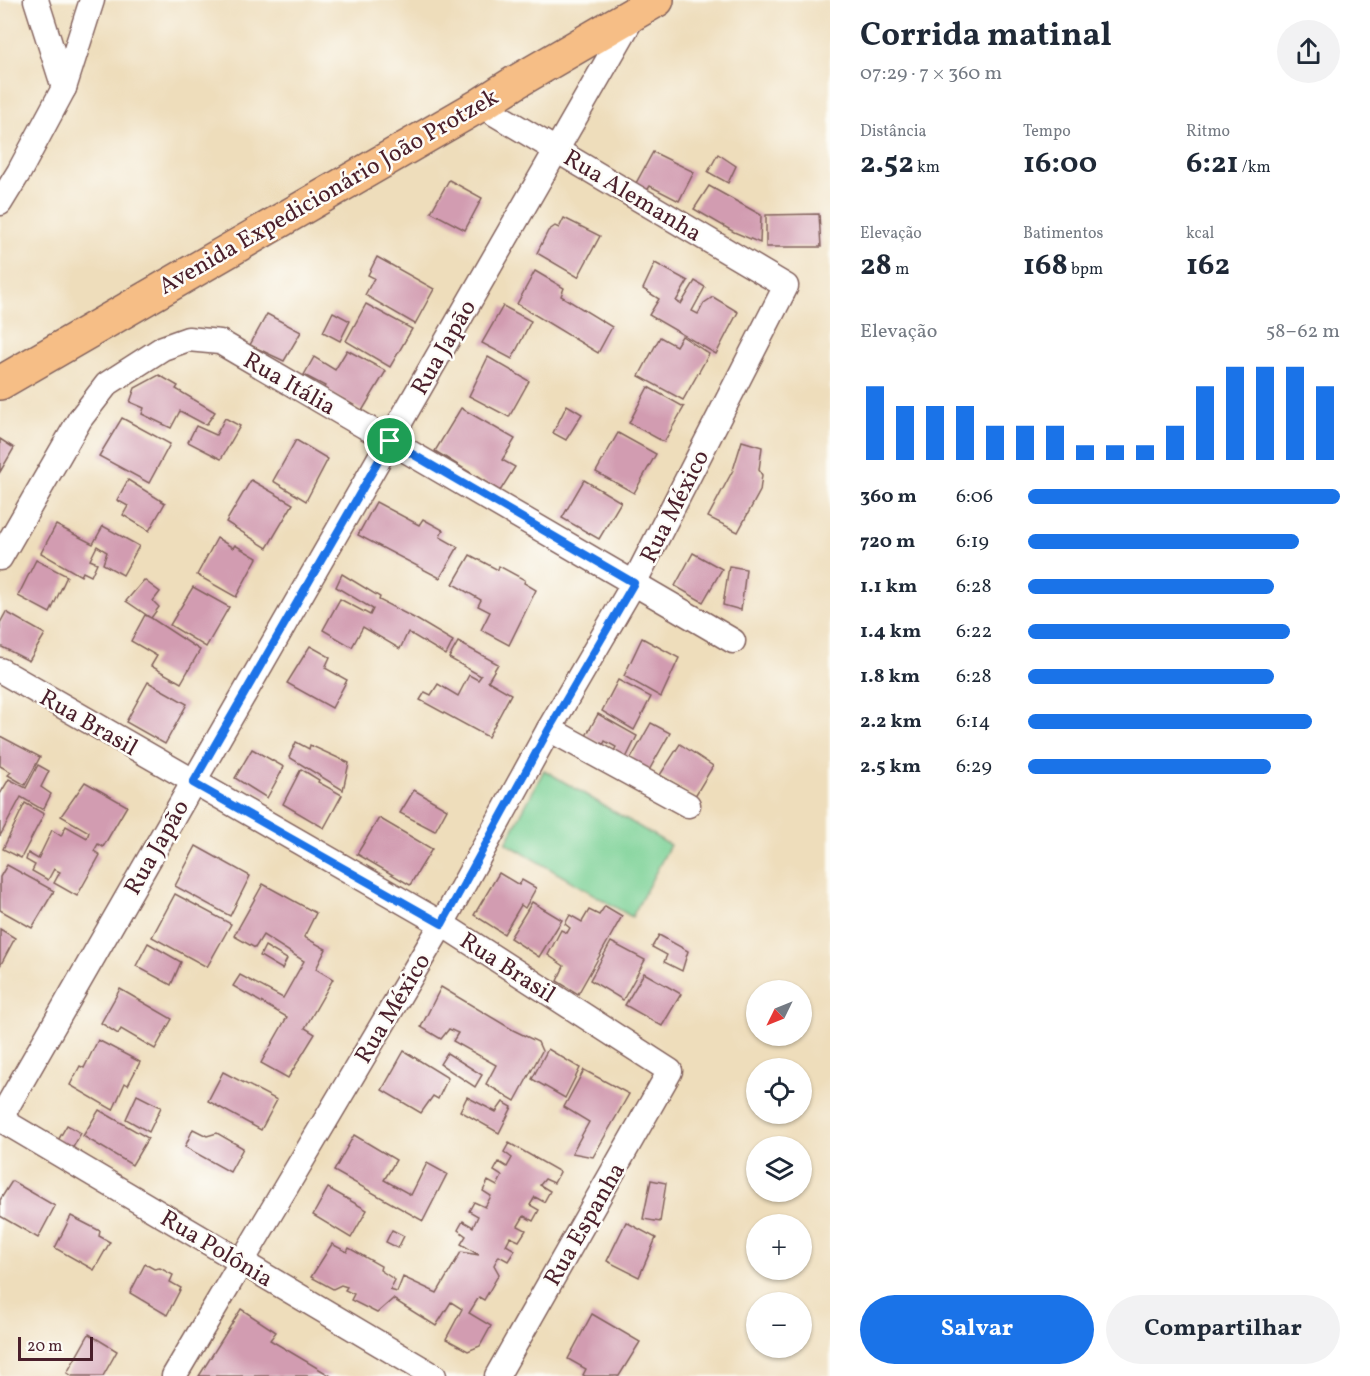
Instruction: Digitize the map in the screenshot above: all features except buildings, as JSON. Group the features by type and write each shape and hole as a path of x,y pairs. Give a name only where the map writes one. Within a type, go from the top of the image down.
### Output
{"highway":[{"name":"Avenida Expedicionário João Protzek","path":"0,383 480,105 646,6"},
{"path":"0,360 66,344"}],"street":[{"path":"36,0 64,88"},
{"path":"0,203 20,172 64,88 92,0"},
{"name":"Rua Japão","path":"0,1119 557,149 646,6"},
{"name":"Rua Alemanha","path":"480,105 786,285"},
{"name":"Rua México","path":"174,1376 240,1261 442,924 549,729 634,583 786,285"},
{"name":"Rua Itália","path":"0,558 80,419 107,384 171,345 188,339 220,342 733,641"},
{"name":"Rua Brasil","path":"0,670 193,783 442,924 670,1071"},
{"path":"549,729 688,805"},
{"name":"Rua Espanha","path":"497,1376 670,1071"},
{"name":"Rua Polônia","path":"0,1119 434,1376"}],"green space":[{"path":"544,770 670,845 632,917 506,843"}],"route":[{"path":"390,441 634,583 549,729 442,924 193,783 390,441"}]}
